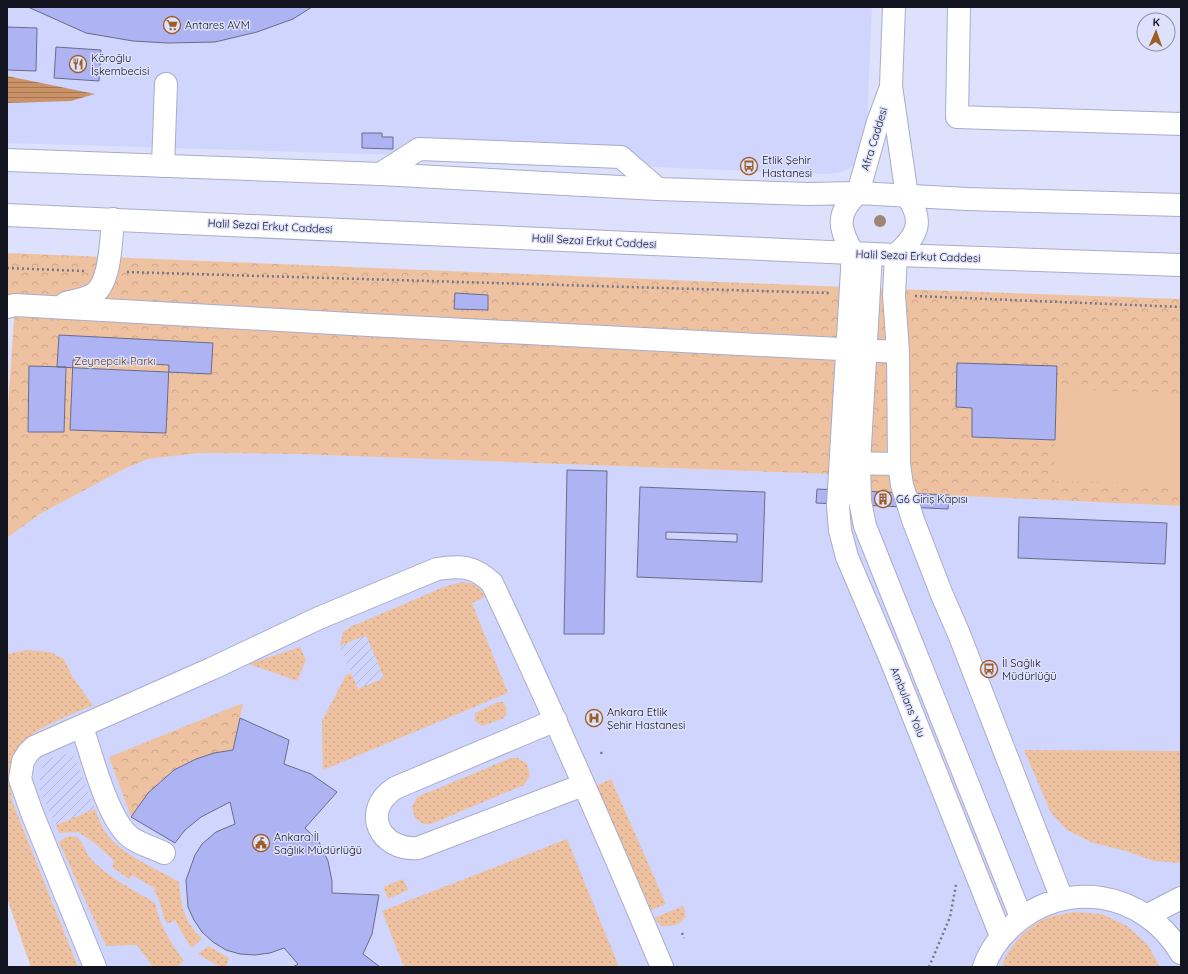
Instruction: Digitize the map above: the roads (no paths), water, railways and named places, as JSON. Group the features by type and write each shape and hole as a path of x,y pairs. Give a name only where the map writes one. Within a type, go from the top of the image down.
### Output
{"main road":[{"name":"Afra Caddesi","path":"894,7 891,86 906,196"},
{"path":"959,7 956,117 1181,124"},
{"path":"163,166 166,84"},
{"name":"Afra Caddesi","path":"858,193 878,122 891,86"},
{"path":"380,174 419,149 621,157 658,189"},
{"path":"7,160 380,174 658,189 809,194 858,193 1181,206"},
{"path":"858,193 844,209 842,220 843,236 862,253"},
{"path":"906,196 914,206 917,226 914,236 896,255 894,295 898,352 899,464 902,484 913,520 1062,899"},
{"name":"Halil Sezai Erkut Caddesi","path":"7,215 896,255 1181,265"},
{"path":"55,307 94,294 103,283 107,272 113,219"},
{"path":"857,350 852,293 862,253"},
{"path":"862,253 850,463 865,526 1021,917"},
{"path":"7,307 15,305 55,307 898,352"},
{"path":"850,463 899,464"},
{"name":"Ambulans Yolu","path":"850,463 838,506 840,530 847,557 891,660 1001,936"},
{"path":"95,967 32,813 20,779 24,761 28,752 34,747 82,727 320,618 437,569 453,566 468,568 482,574 492,583 556,720 662,967"},
{"path":"556,720 394,788 382,800 377,811 377,822 381,832 388,840 398,846 407,849 418,848 583,785"},
{"path":"82,727 100,781 120,826 131,838 164,853"},
{"path":"984,967 986,960 1001,936 1021,917 1041,906 1062,899 1084,896 1107,899 1128,905 1148,916 1178,941"},
{"path":"1148,916 1181,898"}],"place":[{"name":"Antares AVM","path":"172,25"},
{"name":"Köroğlu İşkembecisi","path":"78,64"},
{"name":"Etlik Şehir Hastanesi","path":"749,166"},
{"name":"G6 Giriş Kapısı","path":"883,499"},
{"name":"İl Sağlık Müdürlüğü","path":"989,669"},
{"name":"Ankara Etlik Şehir Hastanesi","path":"594,718"},
{"name":"Ankara İl Sağlık Müdürlüğü","path":"261,843"}],"park label":[{"name":"Zeynepcik Parkı","path":"115,361"}]}
